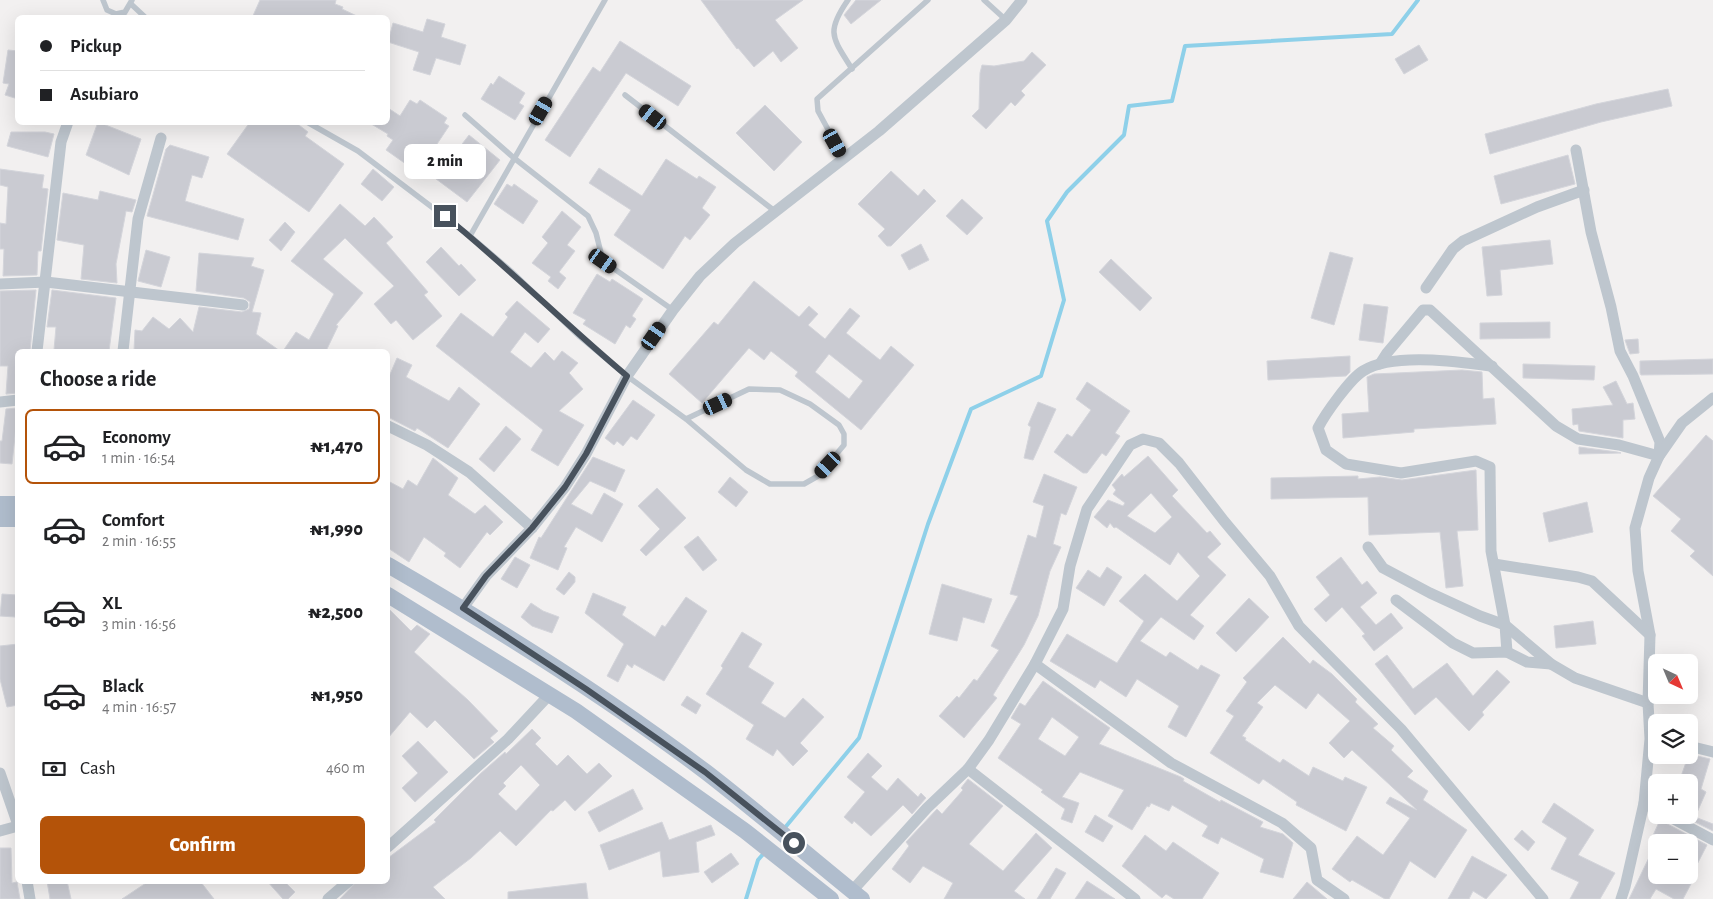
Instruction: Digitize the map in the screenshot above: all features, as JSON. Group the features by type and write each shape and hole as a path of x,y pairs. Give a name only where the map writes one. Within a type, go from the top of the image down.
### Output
{"main road":[{"path":"0,504 15,504"},
{"path":"0,519 15,519"},
{"path":"390,566 463,608 594,694 705,772 857,895"},
{"path":"390,596 550,694 676,780 746,831 831,899"}],"street":[{"path":"463,608 486,576 532,528 565,487 586,454 627,376 673,310 700,276 735,243 844,159 1006,20 1022,0"},
{"path":"37,349 61,142 67,125"},
{"path":"123,349 138,219 162,138"},
{"path":"1576,150 1591,232 1611,307 1620,351 1653,422 1660,442 1659,456"},
{"path":"1426,288 1457,244 1537,208 1584,190"},
{"path":"0,284 46,282 243,305"},
{"path":"1380,364 1423,310 1427,309 1556,426 1578,439 1619,445 1659,456"},
{"path":"1492,366 1431,359 1380,364 1362,372 1326,411 1318,428 1326,450 1346,464 1401,473 1476,461 1490,467 1491,550 1505,625 1507,652"},
{"path":"1649,654 1650,634 1638,571 1635,528 1648,478 1659,456 1682,423 1713,398"},
{"path":"0,402 15,400"},
{"path":"390,427 427,445 469,472 532,528"},
{"path":"857,895 927,808 968,769 989,740 1035,664 1063,609 1070,566 1087,509 1130,444 1143,439 1158,443 1178,463 1224,522 1270,576 1299,626 1401,729 1543,899"},
{"path":"1368,548 1383,568 1446,601 1505,625 1551,664 1574,678 1648,703"},
{"path":"1494,564 1578,577 1592,582 1650,634"},
{"path":"1396,600 1453,644 1473,653 1507,652 1527,662 1551,664"},
{"path":"1035,664 1171,763 1282,824 1311,848 1317,880 1344,899"},
{"path":"390,845 508,739 550,694"},
{"path":"1698,748 1713,752"},
{"path":"1621,899 1644,803 1649,764"},
{"path":"968,769 1135,899"},
{"path":"0,774 15,817"},
{"path":"1644,803 1648,805"},
{"path":"1683,824 1713,840"},
{"path":"0,832 15,827"},
{"path":"28,884 30,899"},
{"path":"328,899 343,884"}],"lane":[{"path":"103,0 107,10 120,14 131,2 143,15"},
{"path":"470,236 605,0"},
{"path":"848,0 836,18 833,38 852,69"},
{"path":"844,159 816,106 817,100 928,0"},
{"path":"984,0 1006,20"},
{"path":"625,95 776,212"},
{"path":"465,115 514,158 588,216 596,234 603,261 673,310"},
{"path":"311,125 358,151 470,236 627,376 686,418 746,470 770,484 804,484 818,476 844,445 844,434 839,425 810,404 780,390 749,389 686,418"}],"building":[{"path":"260,0 336,0 335,4 355,15 253,15"},
{"path":"701,0 803,0 775,20 798,48 781,62 773,51 754,67 737,49"},
{"path":"856,0 881,0 851,24 844,15"},
{"path":"427,19 445,24 441,37 466,45 460,65 436,58 430,75 413,70 419,52 390,43 393,23 423,32"},
{"path":"620,41 691,86 678,106 626,73 570,157 545,140 593,67 600,72"},
{"path":"1419,45 1428,60 1404,74 1395,59"},
{"path":"8,50 15,51 15,98 5,95 9,84 3,83"},
{"path":"1032,52 1046,65 1021,91 1025,95 1015,106 1011,102 986,129 972,116 979,109 982,65 994,66 1024,61"},
{"path":"499,76 525,93 519,103 524,106 515,120 481,99 491,83 493,85"},
{"path":"1668,89 1672,106 1601,122 1490,154 1485,134 1596,104"},
{"path":"410,100 417,104 420,100 447,118 444,123 449,126 437,144 453,156 469,135 500,160 467,202 416,164 413,169 386,150 393,140 387,136 388,134 373,125 390,125 390,109 400,116"},
{"path":"765,105 802,142 774,171 736,133"},
{"path":"97,125 106,125 141,139 129,175 86,155"},
{"path":"248,125 299,125 308,132 305,136 344,164 309,212 227,154"},
{"path":"11,132 45,132 54,134 48,157 7,146"},
{"path":"170,145 209,157 202,178 192,175 185,201 244,219 238,240 147,216 166,149"},
{"path":"1568,155 1575,184 1501,204 1494,176"},
{"path":"666,159 697,179 699,176 716,187 702,208 710,215 690,240 685,236 663,269 614,235 631,210 589,183 599,168 642,196"},
{"path":"0,169 44,175 42,188 48,189 41,251 38,251 37,275 3,276 4,249 0,249 0,223 6,224 8,187 0,185"},
{"path":"373,169 394,187 382,201 361,184"},
{"path":"891,171 918,196 924,189 936,201 891,246 887,246 878,236 885,229 858,204"},
{"path":"507,184 512,187 514,184 538,201 523,224 494,204"},
{"path":"100,191 136,200 132,212 126,211 116,264 117,283 81,279 84,245 57,240 63,193 98,200"},
{"path":"962,199 983,218 967,235 946,216"},
{"path":"340,204 365,226 374,217 393,237 386,243 428,292 424,295 442,316 413,340 396,320 391,324 374,304 394,286 345,238 323,259 363,293 336,325 338,326 327,349 284,349 296,332 309,340 334,294 291,261"},
{"path":"562,211 581,227 567,245 575,251 559,272 566,278 558,289 548,281 551,277 532,263 548,243 542,237"},
{"path":"285,222 295,232 281,251 269,240"},
{"path":"1550,240 1553,264 1500,270 1502,295 1487,296 1482,247"},
{"path":"921,244 929,260 909,270 901,255"},
{"path":"441,247 476,280 459,296 426,262"},
{"path":"146,250 170,257 161,287 138,281"},
{"path":"1330,252 1353,258 1334,325 1311,318"},
{"path":"199,253 254,258 251,266 264,270 252,312 261,313 256,334 277,349 134,349 135,330 142,331 153,317 169,329 180,318 193,332 199,307 242,312 249,309 250,302 244,298 196,291"},
{"path":"1111,259 1152,298 1140,311 1099,272"},
{"path":"597,274 610,282 612,279 643,299 632,316 636,319 630,328 626,325 615,344 583,324 586,320 573,313"},
{"path":"754,281 799,317 809,306 818,314 808,325 825,339 850,308 860,316 846,333 880,360 891,346 914,365 861,430 795,376 798,372 771,351 764,360 749,348 702,403 669,374 714,322 718,325","holes":["829,354 863,381 849,399 815,372"]},
{"path":"36,290 30,349 15,349 15,393 6,394 8,366 0,366 0,291"},
{"path":"52,290 116,298 109,349 54,349 56,327 47,327"},
{"path":"517,301 550,329 538,343 525,332 510,352 531,368 545,352 554,361 562,351 578,363 569,373 583,389 559,411 584,425 558,466 531,450 543,430 436,346 461,313 493,337 508,317 505,314"},
{"path":"1364,304 1388,307 1383,343 1359,340"},
{"path":"1550,322 1550,338 1480,339 1480,323"},
{"path":"1638,339 1639,353 1630,354 1625,340"},
{"path":"1350,356 1350,372 1346,376 1268,380 1267,361"},
{"path":"397,358 412,365 406,377 449,401 459,387 480,404 448,448 417,428 415,431 390,418 390,374"},
{"path":"1713,359 1713,374 1641,375 1640,373 1640,361"},
{"path":"1523,364 1595,366 1594,380 1523,378"},
{"path":"1462,370 1482,372 1483,399 1494,398 1496,424 1414,429 1414,432 1343,438 1342,414 1369,412 1367,377 1374,374"},
{"path":"1616,381 1627,404 1633,403 1635,419 1623,420 1623,438 1579,431 1578,424 1573,425 1572,409 1613,405 1603,387"},
{"path":"1087,382 1130,411 1115,433 1120,436 1106,456 1102,453 1087,473 1083,473 1054,452 1067,434 1072,437 1091,410 1076,399"},
{"path":"633,400 655,415 637,440 631,436 623,446 617,441 614,445 605,438"},
{"path":"1038,402 1056,409 1033,460 1024,458 1031,427 1028,425"},
{"path":"15,408 12,464 0,463 0,441 2,441 6,409"},
{"path":"506,426 521,439 494,472 479,459"},
{"path":"1706,435 1713,441 1713,576 1690,556 1695,551 1671,531 1681,519 1653,496"},
{"path":"1579,447 1617,452 1621,453 1579,454"},
{"path":"1148,456 1178,490 1172,496 1207,533 1210,531 1221,544 1207,557 1226,575 1190,615 1204,626 1194,640 1161,617 1140,641 1166,657 1170,652 1198,670 1201,665 1220,675 1186,737 1168,727 1179,706 1137,679 1126,697 1100,680 1095,688 1050,661 1067,634 1117,663 1144,621 1119,601 1145,574 1177,601 1200,576 1178,552 1170,565 1116,527 1114,528 1110,523 1107,528 1094,517 1108,500 1123,506 1125,503 1113,494 1116,490 1112,485 1122,474 1124,477","holes":["1151,493 1172,517 1155,533 1127,516"]},
{"path":"593,457 625,470 615,492 590,481 571,504 592,515 604,493 623,504 602,542 576,527 564,547 567,548 558,570 530,558 539,537 541,538"},
{"path":"433,458 458,478 448,495 475,514 485,505 503,522 490,535 487,532 460,568 444,556 446,553 424,537 409,562 390,549 390,482 403,489 408,480 417,486"},
{"path":"1476,470 1478,530 1457,531 1463,586 1446,588 1440,532 1369,535 1368,497 1271,499 1271,478 1358,476 1358,479 1380,477 1402,480"},
{"path":"1044,474 1077,487 1066,515 1061,513 1053,544 1061,547 1050,571 1038,616 1024,645 993,695 997,698 964,738 939,716 957,696 959,698 974,679 977,681 999,650 991,646 1018,596 1010,594 1028,535 1036,538 1044,506 1033,502"},
{"path":"730,477 748,492 736,507 718,492"},
{"path":"657,488 686,518 646,556 640,550 660,529 638,506"},
{"path":"1587,502 1593,532 1549,542 1543,513"},
{"path":"698,536 717,560 703,571 684,547"},
{"path":"515,557 530,565 517,588 501,579"},
{"path":"1341,557 1362,585 1367,581 1377,593 1360,607 1376,625 1391,613 1403,628 1374,651 1362,636 1365,634 1342,607 1326,622 1314,609 1330,595 1316,577"},
{"path":"1107,567 1122,577 1104,606 1076,588 1088,570 1100,578"},
{"path":"569,572 575,577 575,582 564,595 556,589"},
{"path":"942,584 992,599 984,623 963,617 957,641 929,634"},
{"path":"593,593 626,607 622,615 655,637 662,625 665,627 686,597 707,611 664,681 634,664 632,668 627,664 618,682 607,676 624,644 585,613"},
{"path":"2,594 15,595 15,617 0,616"},
{"path":"1249,598 1269,617 1236,652 1216,633"},
{"path":"531,603 543,611 559,617 552,633 532,626 521,617"},
{"path":"390,610 411,631 417,625 430,634 414,652 468,700 498,731 490,738 494,742 474,759 435,720 427,728 410,712 390,736"},
{"path":"1593,621 1596,644 1556,648 1554,626"},
{"path":"742,632 762,644 748,667 774,683 761,703 785,718 803,698 824,717 800,743 808,751 793,766 777,749 773,756 746,739 754,725 706,694 723,668 721,666"},
{"path":"1283,637 1310,664 1313,660 1332,674 1357,699 1355,702 1378,724 1373,728 1394,746 1391,750 1413,771 1407,777 1428,791 1423,800 1467,830 1435,878 1410,861 1389,899 1385,899 1352,880 1350,882 1332,869 1357,836 1383,855 1410,818 1386,803 1390,797 1417,810 1352,750 1344,758 1329,743 1350,721 1318,693 1306,709 1275,685 1257,703 1263,707 1242,736 1246,738 1245,740 1280,763 1283,759 1309,776 1313,767 1343,781 1345,777 1367,787 1346,831 1296,805 1297,802 1263,779 1259,784 1210,753 1234,716 1226,711 1247,682 1243,678"},
{"path":"15,644 15,706 7,707 0,679 0,646"},
{"path":"1387,655 1413,689 1447,663 1473,696 1497,670 1510,682 1482,712 1484,715 1469,731 1436,697 1415,715 1375,664"},
{"path":"1043,681 1110,728 1099,744 1181,777 1184,779 1183,781 1220,802 1221,800 1263,822 1260,827 1283,834 1293,843 1283,878 1260,872 1264,859 1221,837 1218,844 1202,836 1208,826 1172,805 1169,811 1151,803 1149,807 1147,806 1132,830 1108,816 1124,790 1080,772 1062,797 1079,803 1072,823 1061,819 1065,809 1041,792 1043,790 998,758 1021,724 1011,718 1020,703 1025,706","holes":["1052,717 1079,737 1065,756 1038,739"]},
{"path":"687,696 701,705 696,714 681,705"},
{"path":"532,729 541,738 535,744 557,766 568,755 587,774 599,763 612,776 575,811 565,800 553,811 551,810 516,846 500,831 471,858 433,887 445,899 340,899 354,884 390,884 390,856 436,822 434,820 505,752 506,754","holes":["521,765 540,785 516,811 498,794 506,786 503,783"]},
{"path":"418,741 448,772 415,802 402,788 418,773 402,756"},
{"path":"868,753 882,766 871,777 887,791 898,778 918,797 921,793 926,798 912,814 903,805 871,836 854,821 852,824 844,817 865,792 847,777"},
{"path":"1698,756 1710,759 1701,789 1706,792 1698,810 1698,774 1682,774 1685,764 1698,764"},
{"path":"968,779 1003,806 969,844 1003,871 1036,833 1052,848 1014,891 1025,899 944,899 953,883 923,866 910,883 892,869 909,846 906,842 937,809 942,814 963,790 961,788"},
{"path":"633,789 643,809 599,832 588,812"},
{"path":"1554,803 1594,830 1578,855 1615,873 1600,899 1570,899 1579,882 1551,869 1567,838 1542,822"},
{"path":"1095,815 1113,826 1103,842 1085,832"},
{"path":"1698,818 1713,824 1713,831 1698,824"},
{"path":"662,822 669,840 711,825 715,835 696,842 699,872 663,877 660,851 609,870 600,845"},
{"path":"1658,824 1668,824 1686,834 1654,834"},
{"path":"1522,830 1535,842 1528,851 1514,839"},
{"path":"1145,835 1166,851 1173,842 1219,873 1202,899 1174,899 1166,894 1162,898 1122,866"},
{"path":"1698,840 1707,845 1698,862"},
{"path":"0,848 11,848 12,883 17,884 20,899 0,899"},
{"path":"731,853 739,864 712,883 704,872"},
{"path":"1472,856 1507,875 1486,899 1473,891 1469,899 1448,899"},
{"path":"1648,860 1648,884 1691,884 1683,899 1674,899 1656,889 1650,899 1629,899"},
{"path":"1056,868 1066,873 1050,899 1037,899"},
{"path":"1087,881 1115,899 1075,899"},
{"path":"1307,882 1327,899 1293,899"},
{"path":"586,883 588,899 508,899 508,892"},
{"path":"48,884 68,884 71,899 50,899"},
{"path":"144,884 202,884 214,899 122,899"},
{"path":"270,884 287,884 295,892 288,899 283,899"}],"waterway":[{"path":"783,830 859,738 928,524 971,409 1041,376 1064,300 1047,221 1067,192 1124,135 1129,106 1172,101 1185,46 1392,34 1418,0"},
{"path":"746,899 758,860 764,853"}],"route":[{"path":"445,216 511,271 580,337 627,376 586,454 565,487 532,528 486,576 463,608 586,689 705,772 794,843"}]}
